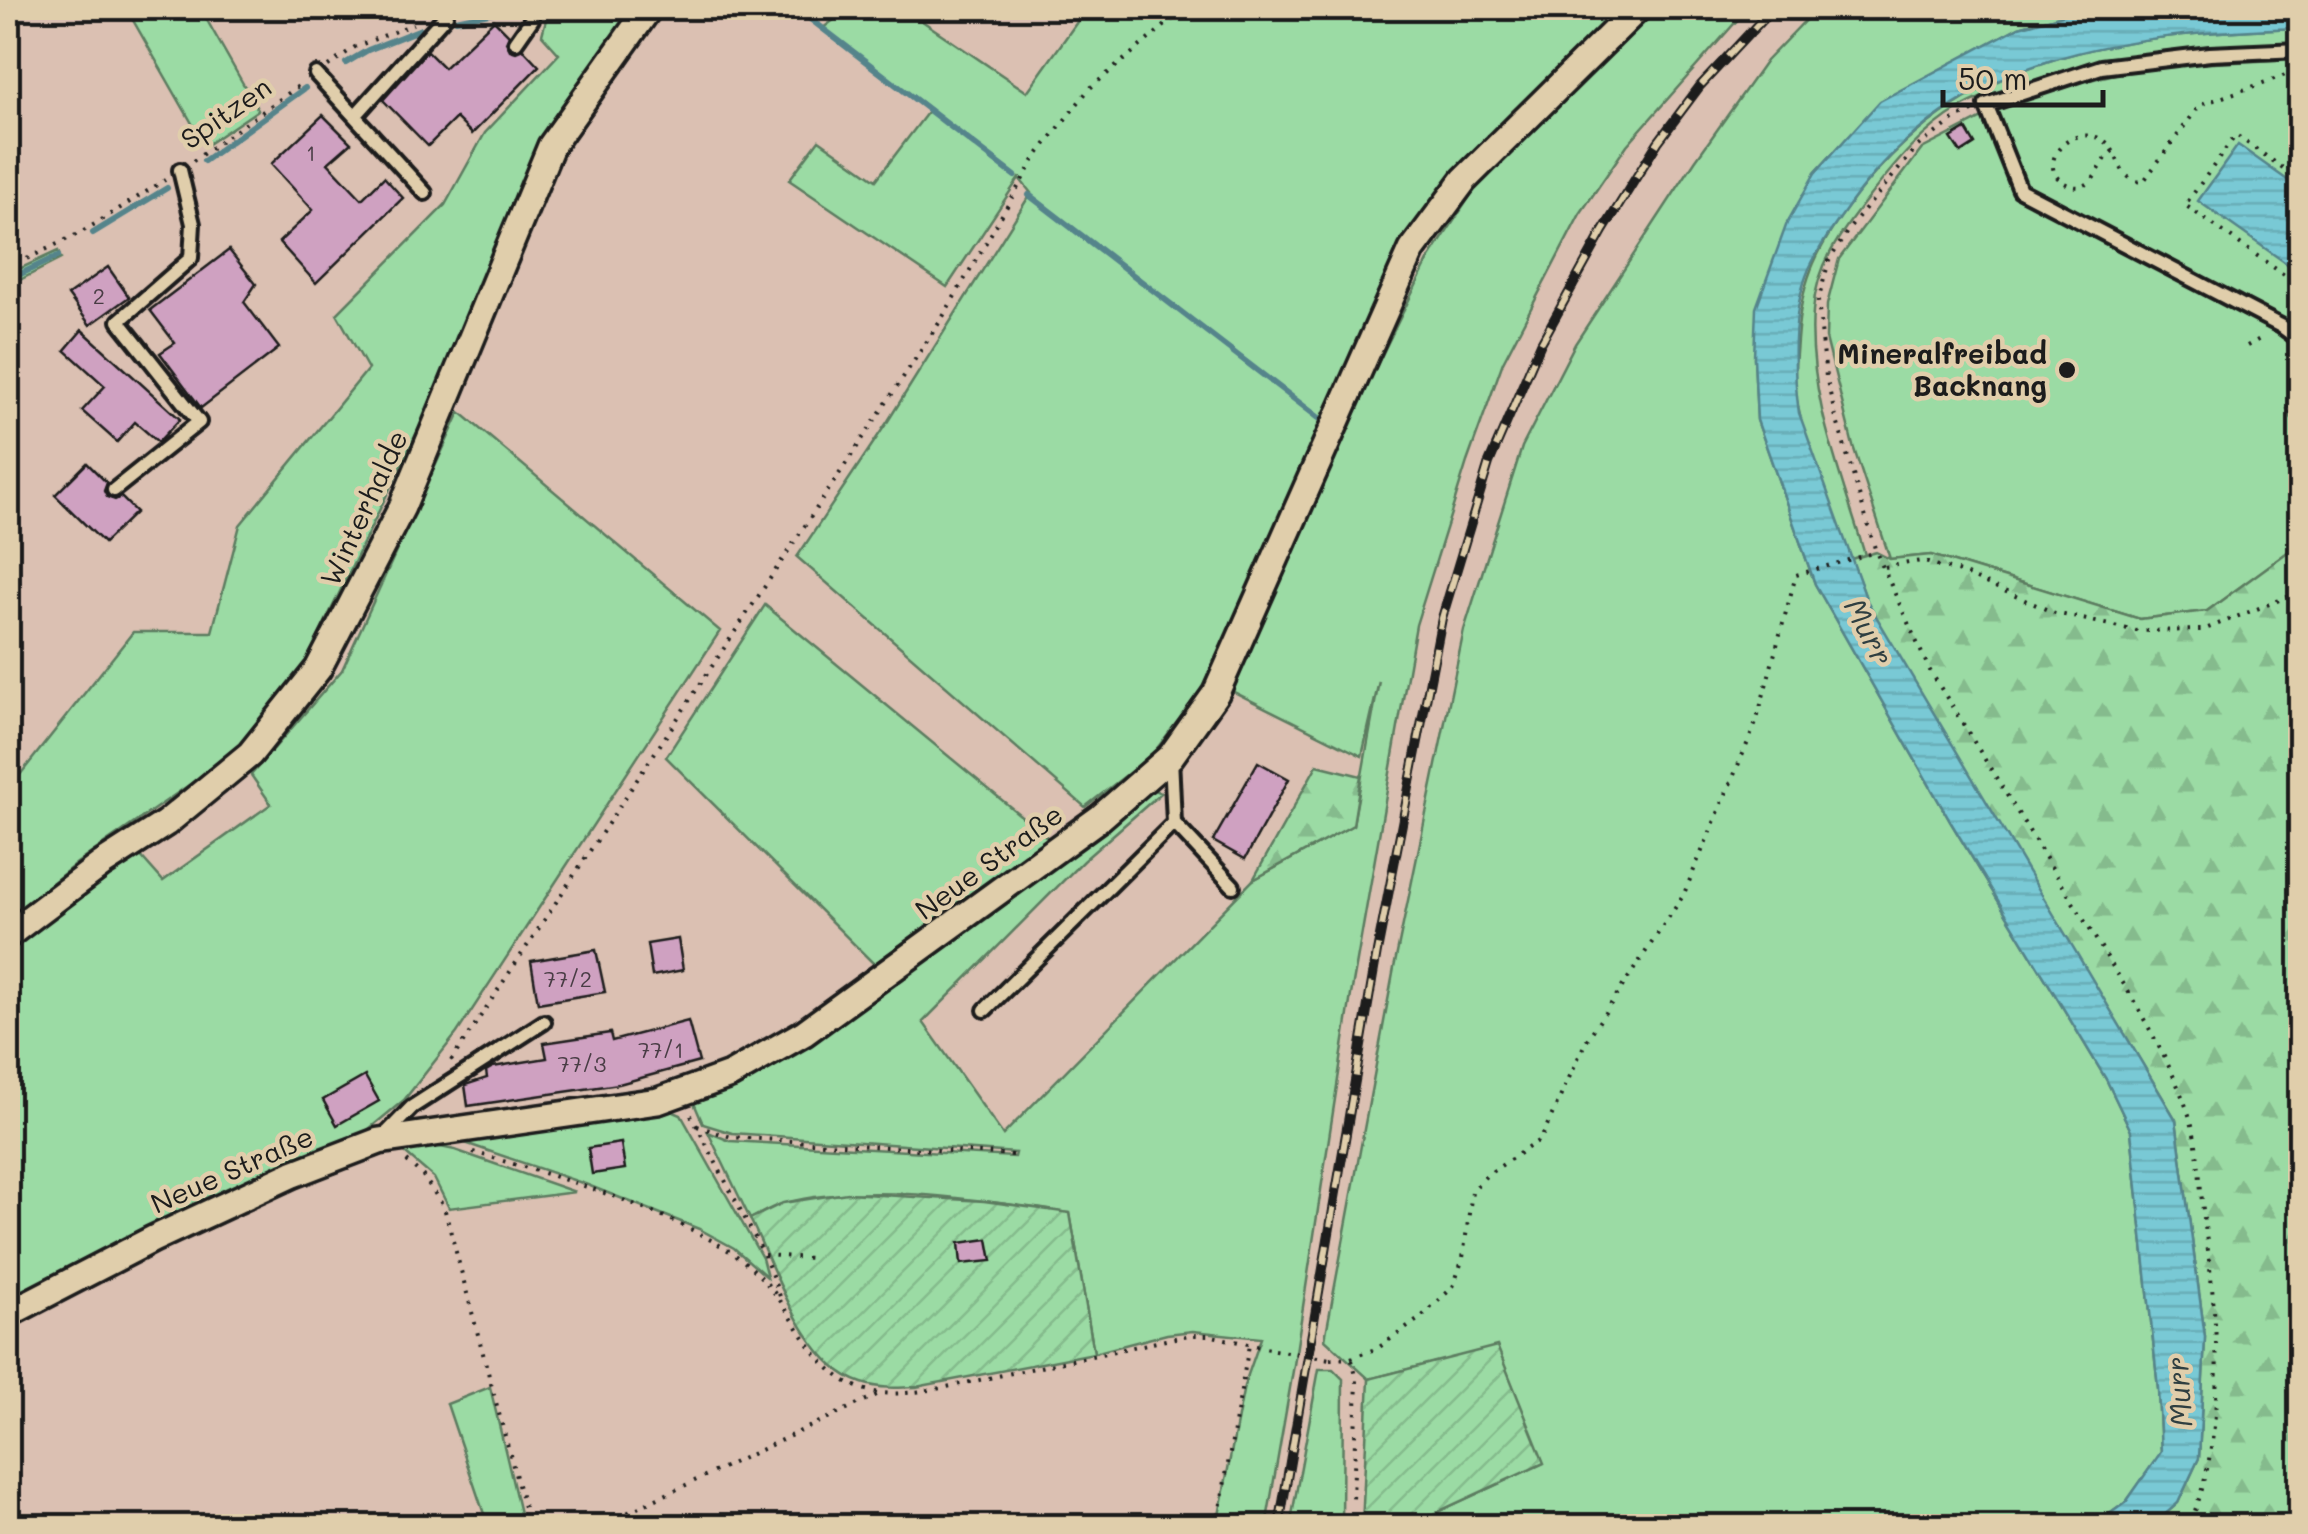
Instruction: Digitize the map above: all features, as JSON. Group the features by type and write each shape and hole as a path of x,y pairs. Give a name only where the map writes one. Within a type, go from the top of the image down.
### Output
{"street":[{"name":"Winterhalde","path":"8,934 102,864 166,823 250,754 318,668 402,506 551,146 649,8"},
{"name":"Neue Straße","path":"8,1314 153,1239 293,1174 378,1141 564,1117 680,1096 730,1075 804,1033 1100,817 1171,756 1216,693 1412,250 1464,180 1638,8"}],"lane":[{"path":"516,42 532,19 529,8"},
{"path":"355,116 446,15"},
{"path":"2300,50 2210,54 2114,65 2062,78 1986,106 2020,190 2264,317 2300,340"},
{"path":"316,74 425,193"},
{"path":"114,490 199,422 118,321 191,258 193,224 180,170"},
{"path":"1171,756 1174,824 1233,886"},
{"path":"985,1010 1174,824"},
{"path":"378,1141 412,1106 544,1022"}],"path":[{"name":"Spitzen","path":"8,268 82,232 180,170 355,47 418,22 474,8"},
{"path":"445,1070 941,320 1036,158 1089,89 1186,8"},
{"path":"2114,151 2085,185 2073,187 2061,181 2054,171 2056,153 2071,138 2094,136 2114,151 2118,168 2132,182 2142,182 2200,105 2300,70"},
{"path":"1986,106 1936,131 1886,181 1848,230 1829,262 1818,301 1820,340 1834,414 1876,552 1929,669 2131,996 2190,1115 2216,1342 2216,1427 2210,1468 2189,1526"},
{"path":"2300,180 2236,136 2185,205 2300,286"},
{"path":"680,1096 764,1255 782,1304 822,1364 847,1384 882,1393 942,1388 1165,1338 1208,1336 1330,1358 1352,1358 1378,1348 1453,1287 1463,1258 1472,1191 1541,1139 1586,1041 1684,896 1756,723 1796,575 1876,552"},
{"path":"1882,567 1920,562 1960,572 2056,613 2138,631 2203,630 2300,592"},
{"path":"697,1126 731,1137 1013,1155"},
{"path":"378,1141 423,1176 444,1208 529,1526"},
{"path":"466,1150 602,1194 696,1231 729,1250 782,1304"},
{"path":"764,1255 811,1258"},
{"path":"1217,1526 1249,1345"},
{"path":"1352,1358 1356,1380 1352,1500"},
{"path":"599,1526 882,1393"}],"green space":[{"path":"126,8 200,8 258,110 205,146"},
{"path":"549,8 642,8 536,154 435,395 305,664 242,748 77,863 8,918 8,790 133,632 212,632 240,525 368,369 337,314 445,205 485,133 559,54 542,35"},
{"path":"850,8 903,8 1027,92 1087,8 1172,8 1182,16 1193,8 1629,8 1403,250 1201,690 1152,755 1085,807 797,557 888,421 1031,193 1019,178 947,287 789,180 819,140 876,180 930,109 823,28"},
{"path":"1656,8 1748,8 1627,145 1580,214 1503,362 1467,462 1416,625 1351,995 1266,1526 1217,1526 1244,1386 1261,1338 1193,1331 1094,1353 1070,1213 889,1193 817,1197 785,1203 750,1219 708,1132 730,1141 1014,1157 1015,1153 732,1133 703,1124 694,1103 894,981 990,915 1152,789 1161,793 1083,861 923,1022 1003,1135 1253,880 1353,825 1379,681 1362,756 1230,690 1348,424 1429,259 1476,187"},
{"path":"1817,8 2088,8 2019,27 1881,101 1815,173 1754,357 1757,420 1815,584 1950,821 2106,1079 2131,1131 2158,1388 2161,1453 2126,1502 2093,1526 1407,1526 1543,1463 1497,1347 1369,1379 1325,1339 1394,968 1464,630 1522,447 1575,344 1766,61"},
{"path":"2300,28 2300,46 2141,56 1988,95 1933,127 1888,173 1831,250 1819,279 1813,311 1815,373 1821,404 1865,555 1851,559 1810,451 1795,380 1806,285 1818,255 1847,208 1892,155 1941,114 1993,83 2049,61 2107,46 2169,36"},
{"name":"Mineralfreibad Backnang","path":"2300,59 2300,401 2287,409 2300,435 2300,543 2207,611 2140,619 1931,555 1890,559 1853,446 1826,338 1827,305 1839,259 1922,149 2002,108 2064,86 2149,66"},
{"path":"58,251 61,259 8,286 8,274"},
{"path":"460,412 720,631 457,1033 404,1100 358,1138 8,1305 8,948 138,853 163,881 271,804 251,775 342,670"},
{"path":"2300,543 2300,1526 2152,1526 2178,1503 2199,1458 2205,1337 2176,1120 1919,692 1867,601 1851,559 1876,552 1890,559 1931,555 2140,619 2207,611"},
{"path":"765,605 1048,838 874,964 666,757"},
{"path":"1317,765 1361,776 1353,825 1253,880"},
{"path":"667,1109 681,1115 762,1258 767,1277 734,1248 699,1229 462,1142 466,1138"},
{"path":"426,1144 455,1150 575,1192 449,1208 434,1178 406,1154 405,1148"},
{"path":"847,1193 984,1201 1070,1213 1094,1353 916,1387 876,1386 841,1373 807,1336 750,1219 783,1203"},
{"path":"1497,1346 1544,1463 1407,1526 1362,1526 1369,1379"},
{"path":"1319,1369 1333,1369 1343,1379 1342,1526 1290,1526"},
{"path":"490,1387 523,1526 488,1526 447,1404"}],"water":[{"name":"Murr","path":"2088,8 2300,8 2300,28 2171,36 2110,46 2051,60 1995,82 1942,112 1894,152 1850,204 1818,252 1799,303 1796,378 1799,413 1867,601 2176,1120 2205,1337 2199,1458 2178,1503 2152,1526 2093,1526 2126,1502 2161,1452 2131,1131 2106,1079 1950,821 1815,584 1757,420 1754,357 1756,308 1787,223 1815,173 1880,101 2019,27"},
{"path":"2238,145 2300,189 2300,273 2198,201"}],"building":[{"path":"494,20 509,35 506,42 510,50 523,49 539,66 472,134 456,118 428,146 383,100 427,51 444,68"},
{"path":"323,115 351,143 328,163 362,199 384,177 403,198 316,283 279,242 313,210 271,164"},
{"path":"1966,129 1975,144 1961,153 1951,138"},
{"path":"229,250 256,284 244,302 279,348 201,408 160,353 175,343 150,310"},
{"path":"108,267 129,297 90,325 68,295"},
{"path":"82,330 180,419 158,442 135,422 117,442 82,411 105,386 65,350"},
{"path":"87,463 107,483 107,497 121,497 136,512 104,543 55,495"},
{"path":"1258,762 1289,779 1245,859 1213,841"},
{"path":"678,939 683,970 652,976 647,944"},
{"path":"596,950 605,992 538,1003 531,961"},
{"path":"688,1021 699,1062 619,1084 468,1106 465,1085 487,1078 486,1071 493,1067 547,1058 544,1043 610,1033 612,1041"},
{"path":"365,1076 379,1101 337,1125 323,1100"},
{"path":"621,1143 625,1169 592,1174 588,1148"},
{"path":"988,1239 992,1261 961,1264 959,1243"}],"waterway":[{"path":"796,8 1015,176"},
{"path":"456,20 503,10"},
{"path":"346,63 421,29"},
{"path":"204,161 305,88"},
{"path":"93,233 167,188"},
{"path":"1029,195 1319,418"},
{"path":"8,280 58,256"}],"railway":[{"path":"1279,1526 1377,952 1442,618 1489,463 1541,343 1658,142 1700,86 1773,8"}],"place":[{"name":"Mineralfreibad Backnang","path":"2067,370"}]}
